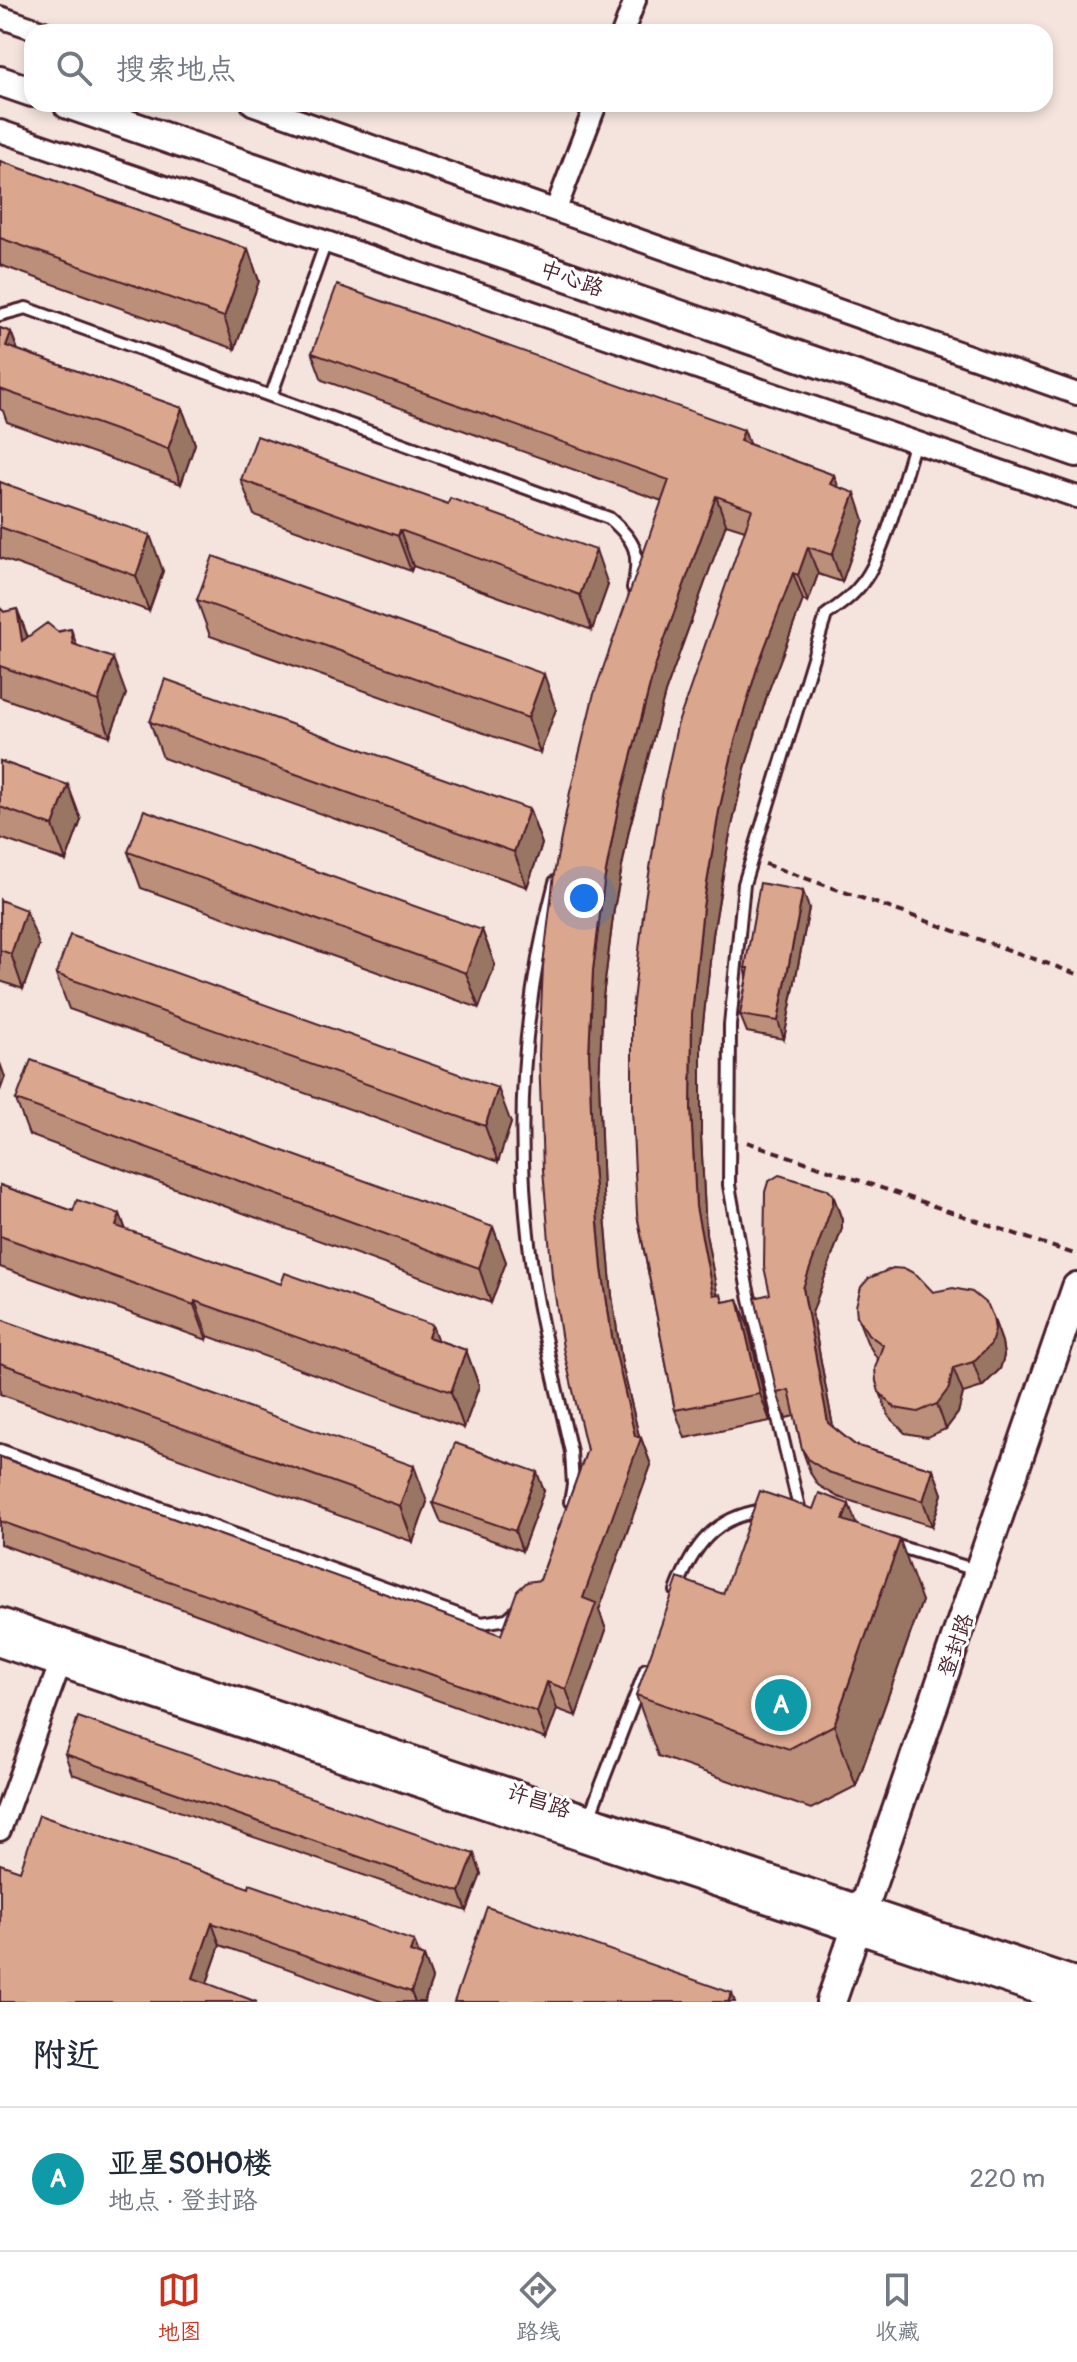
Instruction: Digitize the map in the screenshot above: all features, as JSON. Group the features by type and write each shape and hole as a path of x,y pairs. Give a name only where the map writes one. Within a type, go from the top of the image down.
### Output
{"main road":[{"path":"0,81 24,89"},
{"name":"中心路","path":"91,112 1077,452"},
{"name":"登封路","path":"831,2002 980,1571 1069,1337 1077,1287"}],"street":[{"path":"626,24 635,0"},
{"path":"0,17 24,25"},
{"path":"275,112 1077,394"},
{"path":"556,209 593,112"},
{"path":"0,131 1077,497"},
{"name":"许昌路","path":"0,1621 589,1817 1071,2002"},
{"name":"许昌路","path":"0,1644 861,1919 1077,1981"},
{"path":"0,1830 60,1664"}],"lane":[{"path":"271,396 326,242"},
{"path":"0,315 26,308 609,518 627,534 637,551 631,594"},
{"path":"788,1513 807,1518 737,1240 729,1185 730,1025 736,946 744,884 826,615 851,597 877,559 915,442"},
{"path":"557,873 545,919 527,1018 522,1162 529,1246 571,1452 573,1485 568,1515"},
{"path":"0,1450 482,1623 507,1619 526,1601"},
{"path":"674,1596 685,1566 702,1540 743,1513 774,1509"},
{"path":"874,1538 980,1571"},
{"path":"589,1817 651,1655"}],"path":[{"path":"752,859 1077,974"},
{"path":"729,1136 1077,1255"}],"building":[{"path":"0,161 248,249 224,317 0,238"},
{"path":"337,285 744,430 740,441 834,475 830,484 855,493 832,555 808,547 798,575 793,573 758,665 735,741 719,811 703,907 692,1014 691,1108 696,1207 713,1295 721,1294 723,1302 738,1299 760,1394 675,1410 637,1214 632,1109 632,1010 645,899 677,726 752,509 716,496 655,666 619,803 604,882 593,970 589,1054 593,1166 602,1269 612,1337 635,1436 641,1438 583,1598 596,1603 566,1689 547,1682 537,1712 0,1521 0,1457 501,1635 517,1591 527,1582 540,1580 587,1450 563,1348 552,1276 543,1170 539,1055 543,966 554,874 593,697 669,480 312,353"},
{"path":"0,328 11,332 6,346 182,408 168,449 0,389"},
{"path":"257,436 448,504 450,498 596,550 580,595 400,530 398,536 241,480"},
{"path":"0,482 150,535 136,576 0,527"},
{"path":"213,556 544,674 528,718 197,600"},
{"path":"0,608 4,612 17,609 22,641 47,623 58,632 71,629 73,644 113,658 98,701 0,666"},
{"path":"165,679 529,809 514,852 150,722"},
{"path":"0,761 68,785 53,826 0,807"},
{"path":"144,810 482,930 466,973 128,852"},
{"path":"760,883 803,891 778,1021 740,1015"},
{"path":"0,900 26,910 11,954 0,950"},
{"path":"70,935 498,1088 485,1126 56,974"},
{"path":"31,1060 493,1227 479,1268 16,1100"},
{"path":"779,1175 827,1189 833,1195 833,1203 803,1288 828,1423 855,1445 933,1469 923,1501 828,1472 809,1460 802,1449 789,1390 777,1393 755,1298 770,1294 764,1267 765,1192 768,1182"},
{"path":"0,1185 73,1211 77,1200 120,1214 116,1226 281,1284 285,1273 432,1325 428,1337 466,1350 451,1392 0,1236"},
{"path":"893,1268 906,1269 917,1275 933,1292 953,1288 972,1292 988,1305 993,1317 995,1330 991,1344 973,1362 953,1368 949,1388 937,1404 918,1412 895,1408 879,1392 875,1368 883,1345 868,1334 857,1316 861,1287 869,1278"},
{"path":"0,1319 414,1466 400,1506 0,1363"},
{"path":"455,1443 537,1472 515,1531 433,1503"},
{"path":"760,1491 813,1509 819,1493 849,1504 843,1520 900,1540 834,1725 789,1749 636,1695 678,1578 723,1594"},
{"path":"78,1717 474,1854 460,1892 65,1754"},
{"path":"39,1815 414,1941 410,1952 424,1957 411,1992 212,1923 193,1978 257,2002 0,2002 0,1864 20,1871"},
{"path":"487,1907 732,1993 728,2002 454,2002"}],"place":[{"name":"亚星SOHO楼","path":"781,1705"}]}
